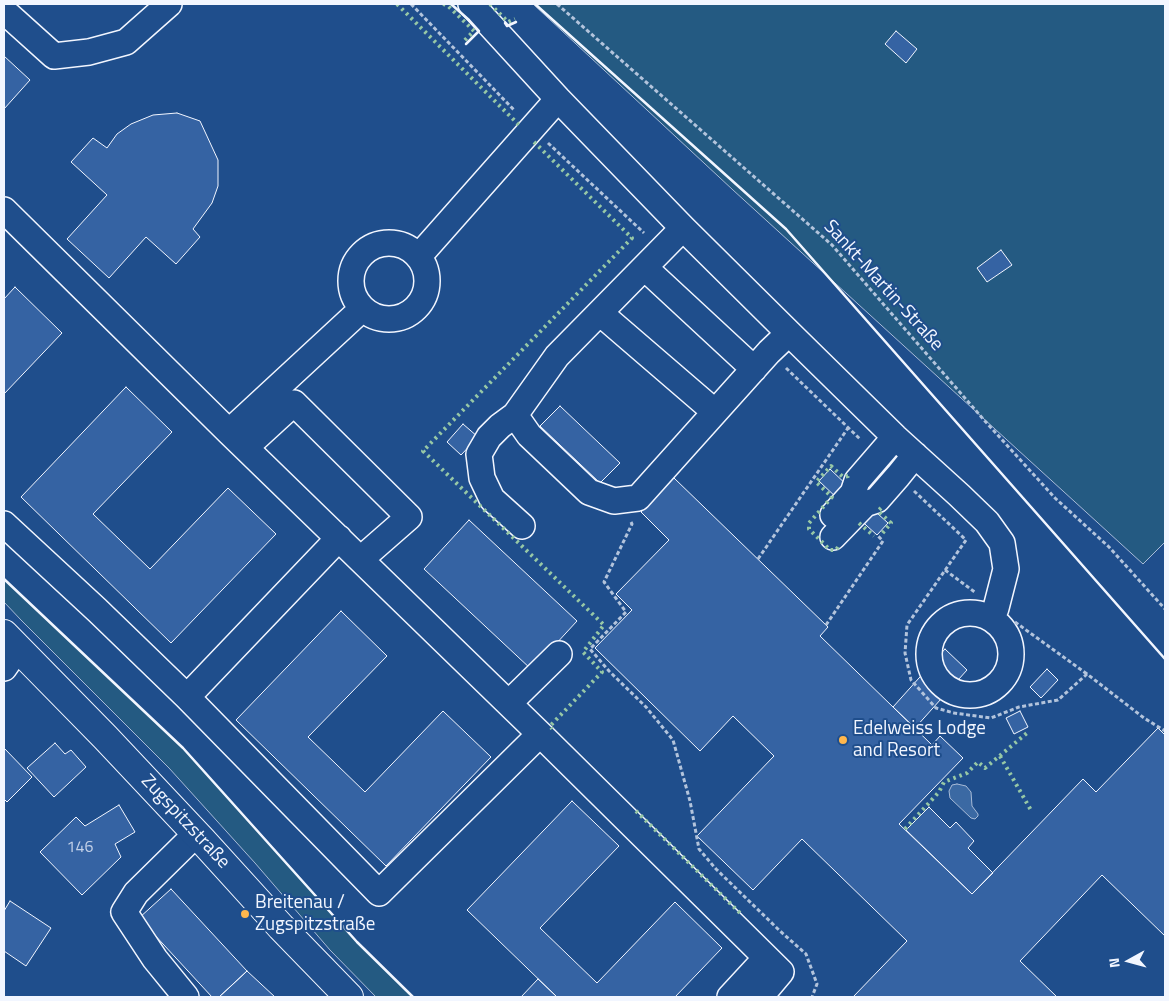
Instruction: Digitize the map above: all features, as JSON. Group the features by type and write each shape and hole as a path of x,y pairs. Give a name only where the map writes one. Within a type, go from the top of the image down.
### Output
{"main road":[{"name":"Zugspitzstraße","path":"9,650 105,737 349,997"}],"lane":[{"path":"4,11 54,56 89,52 126,42 169,4"},
{"path":"471,4 558,99 684,228 895,437 987,522 1002,543 1006,569 992,618"},
{"path":"419,256 558,99"},
{"path":"4,210 509,703 781,972 760,997"},
{"path":"522,526 492,499 482,478 479,454 489,437 515,415 558,356 684,228"},
{"path":"385,242 398,243 409,247 419,256 425,267 428,280 426,292 420,304 411,313 399,318 386,319 373,316 362,309 351,287 351,274 355,262 363,252 373,245 385,242"},
{"path":"654,259 762,360"},
{"path":"237,439 362,309"},
{"path":"600,313 715,412"},
{"path":"515,415 529,435 589,492 614,501 638,498 762,360 789,333"},
{"path":"237,439 294,403 410,517 361,559"},
{"path":"895,437 857,481 853,493 828,532 864,504 877,500 915,455"},
{"path":"4,524 98,610 379,893 540,734"},
{"path":"187,698 339,538"},
{"path":"509,703 559,654"},
{"path":"186,997 155,959 124,912 136,893 196,834"},
{"path":"730,997 766,958"}],"path":[{"path":"411,4 532,128 654,259"},
{"name":"Sankt-Martin-Straße","path":"557,4 832,245 984,420 1049,491 1109,548 1165,609"},
{"path":"762,360 848,428 878,457"},
{"path":"758,559 848,428"},
{"path":"898,476 966,540 907,625 905,653 911,680 936,708 954,713 991,718 1019,708 1058,700 1087,674 1144,718 1165,731"},
{"path":"628,499 632,524 604,582 626,612 590,649 646,707 673,740 690,800 699,849 780,931 806,954 817,984 812,997"},
{"path":"826,625 883,541 877,536"}],"shaded area":[{"path":"533,4 1165,4 1165,542 1143,564 733,190"},
{"path":"4,579 183,748 357,942 413,997 376,997 330,950 169,768 4,602"},
{"path":"952,785 966,786 971,792 972,806 978,814 975,819 971,818 950,798 949,791"}],"building":[{"path":"896,31 917,49 906,63 885,44"},
{"path":"4,56 30,80 4,109"},
{"path":"177,113 200,121 218,160 218,186 212,203 193,229 200,237 176,264 146,237 109,278 67,239 107,195 71,162 93,138 107,148 117,134 131,124 153,115"},
{"path":"1001,250 1012,265 987,282 977,268"},
{"path":"15,287 62,333 4,394 4,299"},
{"path":"126,387 172,432 93,514 150,569 228,488 276,534 171,643 21,497"},
{"path":"560,406 620,463 600,483 540,426"},
{"path":"463,424 478,437 461,455 447,442"},
{"path":"830,469 851,489 840,501 819,481"},
{"name":"Edelweiss Lodge and Resort","path":"674,478 828,627 820,636 932,745 940,736 963,758 899,824 972,894 1083,779 1096,792 1158,728 1165,735 1165,936 1102,875 1020,961 1057,997 853,997 907,941 802,839 753,890 697,836 774,756 733,716 700,751 595,648 632,610 616,594 669,540 641,512"},
{"path":"867,504 888,523 877,535 856,516"},
{"path":"469,520 577,621 532,670 424,569"},
{"path":"341,611 387,656 308,737 365,792 443,711 491,757 386,866 236,720"},
{"path":"945,649 967,670 915,728 893,707"},
{"path":"1047,669 1058,680 1041,698 1030,687"},
{"path":"1020,711 1028,727 1014,734 1006,718"},
{"path":"55,743 65,754 71,750 86,767 54,797 27,768"},
{"path":"4,748 32,777 7,802 4,799"},
{"path":"572,801 619,846 540,928 597,983 675,902 722,948 675,997 557,997 467,910"},
{"path":"119,805 135,832 115,844 121,857 82,895 40,852 76,817 85,826"},
{"path":"929,807 950,828 956,822 974,841 968,848 993,873 972,894 906,830"},
{"path":"171,889 247,971 219,997 212,997 139,918"},
{"path":"10,901 51,928 26,966 4,951 4,911"},
{"path":"247,971 275,997 219,997 230,987"},
{"path":"538,979 557,997 521,997"}],"hedge":[{"path":"397,4 521,127"},
{"path":"443,4 447,5 474,31 463,42"},
{"path":"490,4 508,22 515,19"},
{"path":"534,142 632,238 423,451 604,625 583,652 602,672 550,726 552,729"},
{"path":"838,547 836,550 830,550 809,529 809,523 832,497 816,482 831,466 843,477 849,474"},
{"path":"881,508 878,511 891,523 881,535"},
{"path":"859,523 874,536"},
{"path":"905,829 939,792 944,782 967,773 978,762 985,768 1027,733"},
{"path":"1000,756 1032,812"},
{"path":"636,811 741,914"}],"wall":[{"path":"451,4 479,31 466,44"},
{"path":"535,4 786,229 1165,659"},
{"path":"505,23 507,26 516,22"},
{"path":"4,579 183,748 357,942 413,997"}],"place":[{"name":"Edelweiss Lodge and Resort","path":"843,740"},
{"name":"Breitenau / Zugspitzstraße","path":"245,914"}]}
